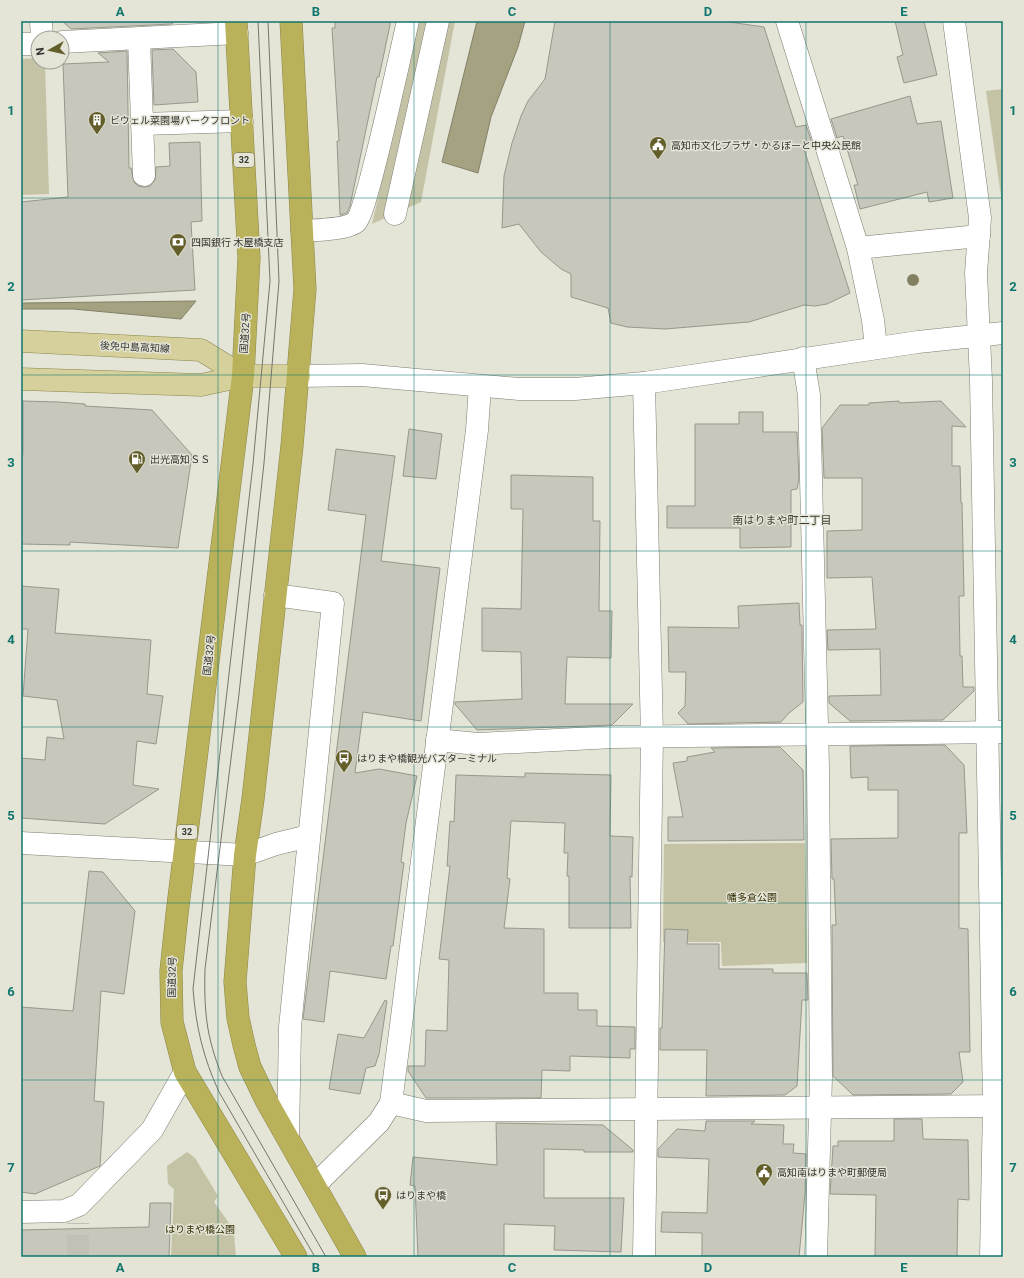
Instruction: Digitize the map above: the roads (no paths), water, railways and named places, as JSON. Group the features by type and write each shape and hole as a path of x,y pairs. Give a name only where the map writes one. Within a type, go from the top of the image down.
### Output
{"highway":[{"path":"291,21 304,288 299,376 253,799 245,855 235,982 238,1018 250,1067 266,1100 355,1257"},
{"name":"国道32号","path":"236,27 249,258 243,376 171,971 172,1022 185,1072 296,1257"}],"main road":[{"name":"後免中島高知線","path":"21,341 201,350 243,376"},
{"path":"21,379 201,385 243,376 299,376"}],"street":[{"path":"302,232 344,226 356,222 360,216 373,172 408,21"},
{"path":"395,214 438,21"},
{"path":"786,21 858,248 873,320 876,348"},
{"path":"954,21 980,218 976,273 980,336 995,732 998,976 999,1106 991,1257"},
{"path":"70,42 139,39 236,27"},
{"path":"139,39 144,174"},
{"path":"142,124 242,121"},
{"path":"858,248 979,236"},
{"path":"299,376 362,375 519,389 575,389 644,383 804,358 1003,333"},
{"path":"804,358 809,395 817,736 821,1106 816,1257"},
{"path":"644,383 652,737 645,1109 644,1257"},
{"path":"315,1186 379,1122 391,1103 477,430 480,386"},
{"path":"275,596 333,604 290,1027 288,1138"},
{"path":"437,740 478,744 652,737 817,736 995,732"},
{"path":"21,844 245,855 276,844 309,836"},
{"path":"21,1212 64,1211 79,1214 152,1130 185,1072"},
{"path":"391,1103 426,1111 821,1106 999,1106"}],"tunnel":[{"path":"78,1223 78,1257"}],"tram line":[{"path":"258,21 270,281 253,464 193,989 201,1042 213,1079 219,1092 315,1257"},
{"path":"268,21 279,281 264,463 239,694 205,969 205,998 209,1036 222,1076 326,1257"}],"place":[{"name":"ビウェル菜園場パークフロント","path":"97,135"},
{"name":"高知市文化プラザ・かるぽーと中央公民館","path":"658,160"},
{"name":"四国銀行 木屋橋支店","path":"178,257"},
{"name":"出光高知ＳＳ","path":"137,474"},
{"name":"はりまや橋観光バスターミナル","path":"344,773"},
{"name":"高知南はりまや町郵便局","path":"764,1187"},
{"name":"はりまや橋","path":"383,1210"}],"district":[{"name":"南はりまや町二丁目","path":"782,520"}],"park label":[{"name":"幡多倉公園","path":"752,897"},
{"name":"はりまや橋公園","path":"200,1229"}]}
